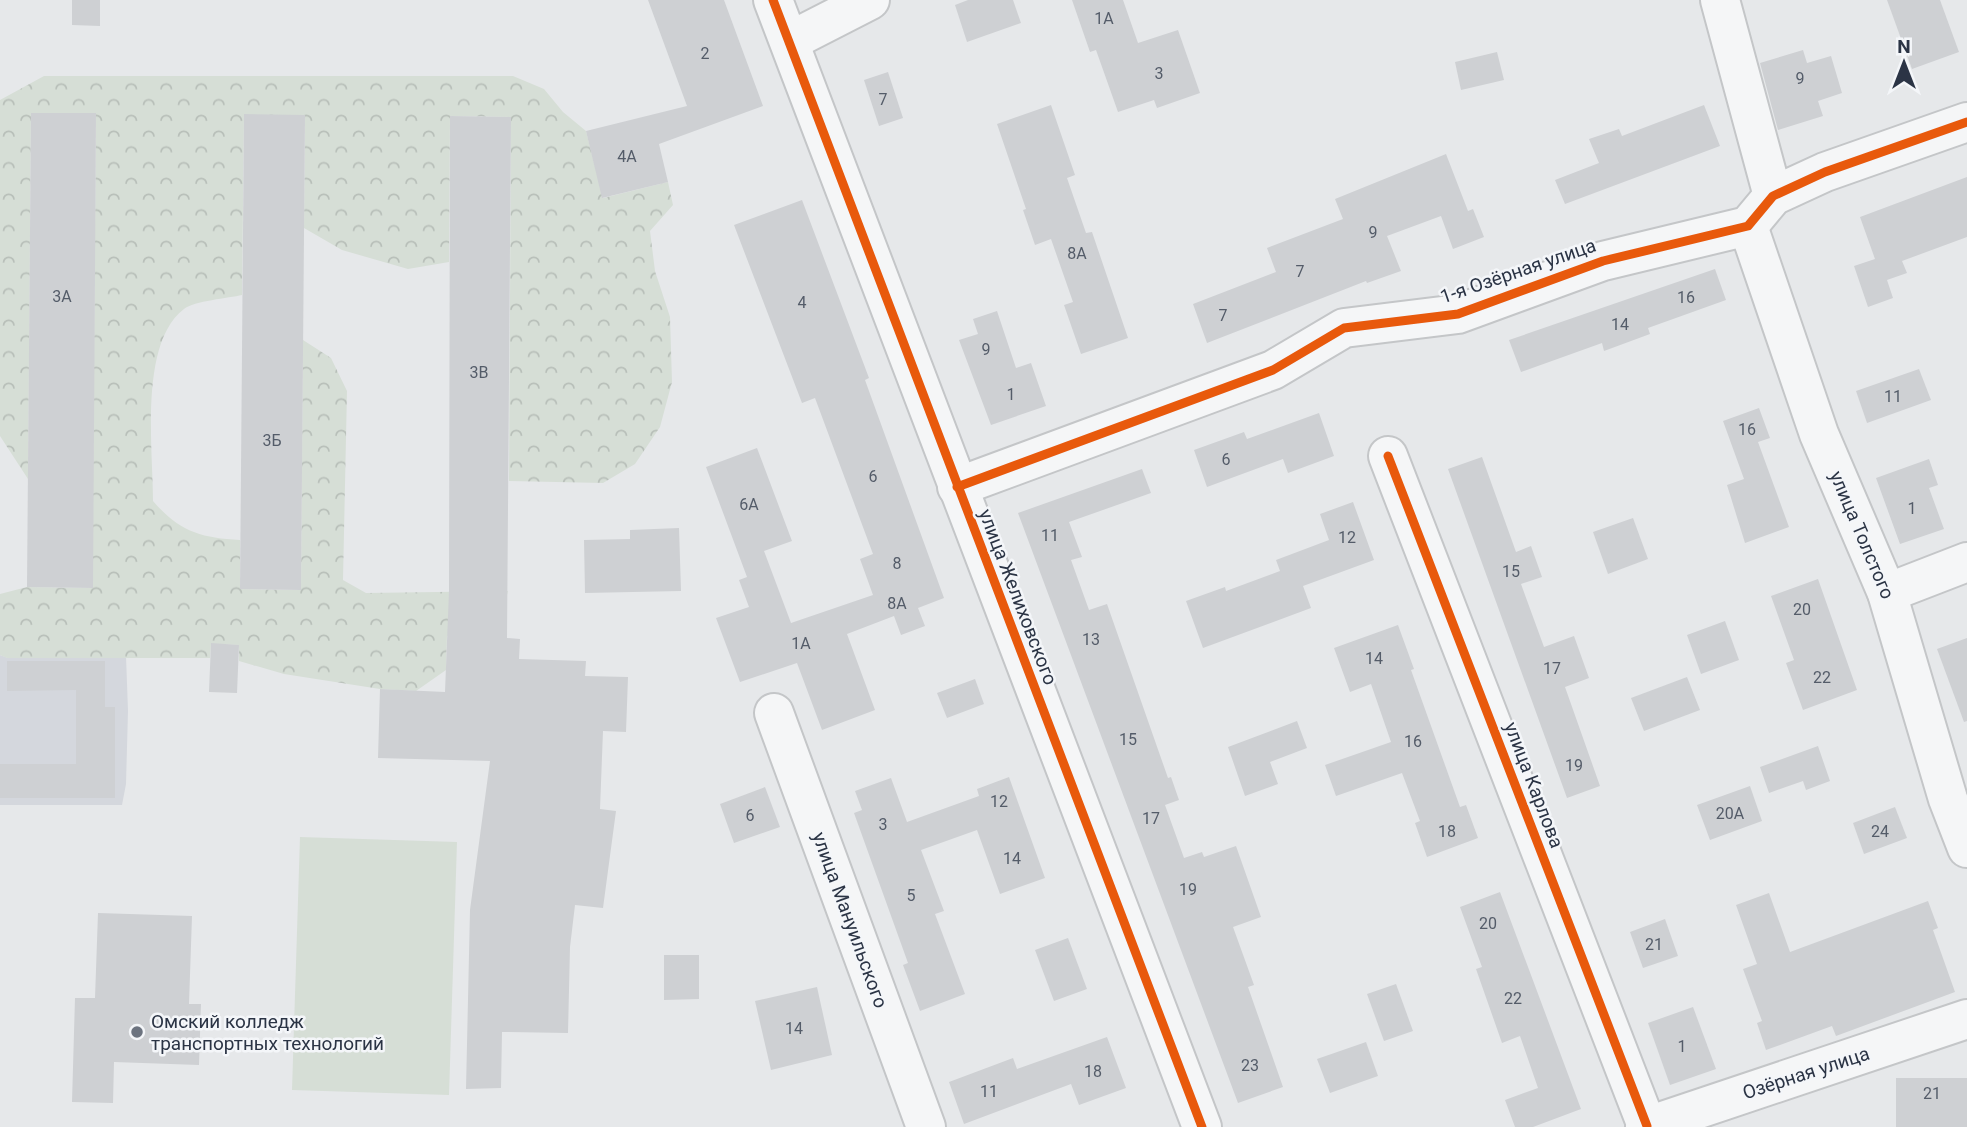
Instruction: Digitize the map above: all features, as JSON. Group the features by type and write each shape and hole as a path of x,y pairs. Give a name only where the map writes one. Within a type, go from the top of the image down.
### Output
{"street":[{"name":"улица Желиховского","path":"773,0 1202,1127"},
{"path":"790,41 870,0"},
{"path":"1720,0 1773,196"},
{"path":"1748,226 1773,196 1825,172 1967,122"},
{"name":"1-я Озёрная улица","path":"957,487 1273,370 1344,328 1458,314 1603,261 1748,226"},
{"name":"улица Толстого","path":"1748,226 1819,434 1887,593 1948,799 1967,848"},
{"name":"улица Карлова","path":"1388,456 1646,1127"},
{"path":"1887,593 1967,562"},
{"name":"улица Мануильского","path":"774,713 926,1127"},
{"name":"Озёрная улица","path":"1646,1127 1967,1019"}],"shaded area":[{"path":"0,655 8,658 126,656 128,711 126,784 122,805 0,805"}],"green space":[{"path":"44,76 513,76 544,89 563,112 586,131 603,198 668,182 673,205 650,231 655,271 670,317 672,382 660,427 635,464 603,483 509,481 511,117 450,116 449,262 408,269 342,250 304,228 305,115 244,115 242,295 203,302 184,309 170,325 160,346 154,371 152,398 153,501 172,519 191,531 240,540 240,589 301,590 303,340 331,358 347,391 343,580 366,593 508,591 499,626 447,636 446,670 416,691 380,689 284,674 239,661 239,645 211,644 210,658 7,658 0,655 0,594 27,587 92,588 96,113 31,113 28,479 0,436 0,100"},
{"path":"300,837 457,842 449,1095 292,1090"}],"building":[{"path":"72,0 100,0 100,26 72,25"},
{"path":"648,0 724,0 763,106 659,144 668,182 602,198 586,131 687,106"},
{"path":"968,0 1013,0 1021,23 967,42 955,5"},
{"path":"1072,0 1123,0 1138,43 1178,30 1200,93 1157,108 1154,100 1118,112 1096,50 1090,52"},
{"path":"1887,0 1940,0 1959,52 1912,69"},
{"path":"1803,50 1807,63 1831,56 1842,93 1818,101 1823,116 1778,130 1760,63"},
{"path":"1497,52 1504,80 1461,90 1455,62"},
{"path":"888,72 903,118 879,126 864,80"},
{"path":"1051,105 1075,175 1067,178 1086,233 1092,232 1128,338 1081,354 1064,305 1073,302 1051,239 1035,245 1023,210 1026,209 997,124"},
{"path":"1704,105 1720,146 1565,204 1555,180 1599,163 1589,139 1619,129 1622,136"},
{"path":"31,113 96,113 93,588 27,587"},
{"path":"244,114 305,115 301,590 240,589"},
{"path":"450,116 511,117 507,638 520,639 519,659 586,661 585,676 628,677 626,732 603,731 600,809 616,811 603,908 575,905 570,947 568,1033 502,1032 501,1088 466,1089 470,910 490,761 378,758 380,689 445,692 449,591"},
{"path":"1446,154 1468,211 1473,209 1484,237 1453,249 1441,216 1387,236 1401,271 1367,283 1366,281 1207,343 1193,304 1276,272 1267,248 1343,219 1335,199"},
{"path":"1967,177 1967,237 1902,261 1907,273 1887,280 1893,298 1868,307 1854,266 1875,259 1860,217"},
{"path":"802,200 869,378 865,380 944,598 918,608 925,626 901,635 894,616 847,634 875,710 822,730 797,663 740,682 716,618 749,607 739,580 747,577 706,467 757,448 792,541 764,551 791,623 873,595 860,559 873,554 815,398 802,403 734,225"},
{"path":"1715,269 1726,300 1648,328 1650,334 1604,351 1602,343 1521,372 1509,340"},
{"path":"997,311 1016,368 1031,363 1046,406 991,425 959,340 978,334 973,319"},
{"path":"1919,369 1931,400 1867,423 1856,391"},
{"path":"1759,408 1770,438 1758,442 1789,527 1745,543 1727,485 1744,479 1723,421"},
{"path":"1319,413 1334,456 1288,473 1283,459 1207,487 1194,450 1244,432 1247,439"},
{"path":"1482,457 1516,552 1531,546 1542,577 1521,584 1544,647 1574,636 1589,678 1565,687 1600,786 1567,798 1448,469"},
{"path":"1929,459 1938,485 1929,488 1944,529 1900,544 1876,478"},
{"path":"1142,469 1151,493 1069,522 1082,557 1071,560 1089,610 1107,604 1168,778 1171,777 1179,800 1165,805 1184,858 1202,852 1204,857 1236,846 1261,917 1233,927 1254,985 1248,987 1283,1087 1238,1103 1018,513"},
{"path":"1353,502 1374,560 1303,586 1311,608 1203,648 1186,601 1225,587 1226,591 1280,571 1276,560 1329,540 1320,514"},
{"path":"1633,518 1648,559 1608,574 1593,532"},
{"path":"679,528 681,591 585,593 584,540 630,539 630,530"},
{"path":"1818,579 1857,690 1803,710 1786,663 1794,660 1771,596"},
{"path":"1725,621 1739,660 1701,674 1687,635"},
{"path":"1398,625 1414,669 1411,670 1460,807 1466,805 1478,838 1427,857 1415,823 1420,821 1402,773 1336,796 1325,765 1391,742 1371,684 1350,692 1334,648"},
{"path":"1967,638 1967,721 1964,722 1937,649"},
{"path":"211,643 239,645 237,693 209,692"},
{"path":"7,661 105,661 105,707 115,707 115,798 0,798 0,764 76,764 76,690 7,691"},
{"path":"1687,677 1700,710 1644,731 1631,698"},
{"path":"975,679 984,704 947,718 937,693"},
{"path":"1297,721 1307,748 1270,762 1278,784 1245,796 1228,747"},
{"path":"1818,746 1830,781 1806,790 1803,781 1769,793 1760,767"},
{"path":"1009,777 1045,878 1000,894 977,830 921,850 944,911 935,914 965,994 920,1011 903,965 908,963 854,813 862,810 855,791 891,778 907,822 979,796 977,789"},
{"path":"1750,786 1762,821 1710,840 1697,805"},
{"path":"765,787 780,827 734,843 720,804"},
{"path":"1895,807 1907,838 1864,854 1853,823"},
{"path":"1500,892 1581,1109 1533,1127 1515,1127 1505,1100 1538,1088 1520,1036 1502,1043 1476,969 1482,967 1460,907"},
{"path":"1769,893 1790,952 1928,901 1938,928 1933,930 1955,992 1836,1036 1832,1026 1766,1050 1757,1023 1762,1021 1743,969 1757,964 1736,905"},
{"name":"Омский колледж транспортных технологий","path":"98,913 192,916 189,1004 201,1004 199,1065 114,1062 113,1103 72,1102 75,998 95,998"},
{"path":"1665,919 1678,956 1643,968 1630,932"},
{"path":"1068,938 1087,989 1054,1001 1035,950"},
{"path":"664,955 699,955 699,999 664,1000"},
{"path":"1396,984 1413,1031 1384,1041 1367,994"},
{"path":"817,987 832,1055 771,1070 755,1001"},
{"path":"1693,1007 1716,1069 1670,1085 1648,1023"},
{"path":"1107,1037 1126,1088 1079,1105 1071,1084 964,1124 949,1082 1013,1058 1017,1069"},
{"path":"1366,1042 1378,1076 1330,1093 1317,1059"},
{"path":"1896,1078 1967,1078 1967,1127 1896,1127"}],"cycle path":[{"path":"773,0 1202,1127"},
{"path":"957,487 1273,370 1344,328 1458,314 1603,261 1748,226 1773,196 1825,172 1967,122"},
{"path":"1388,456 1647,1126"}],"place":[{"name":"Омский колледж транспортных технологий","path":"137,1032"}]}
